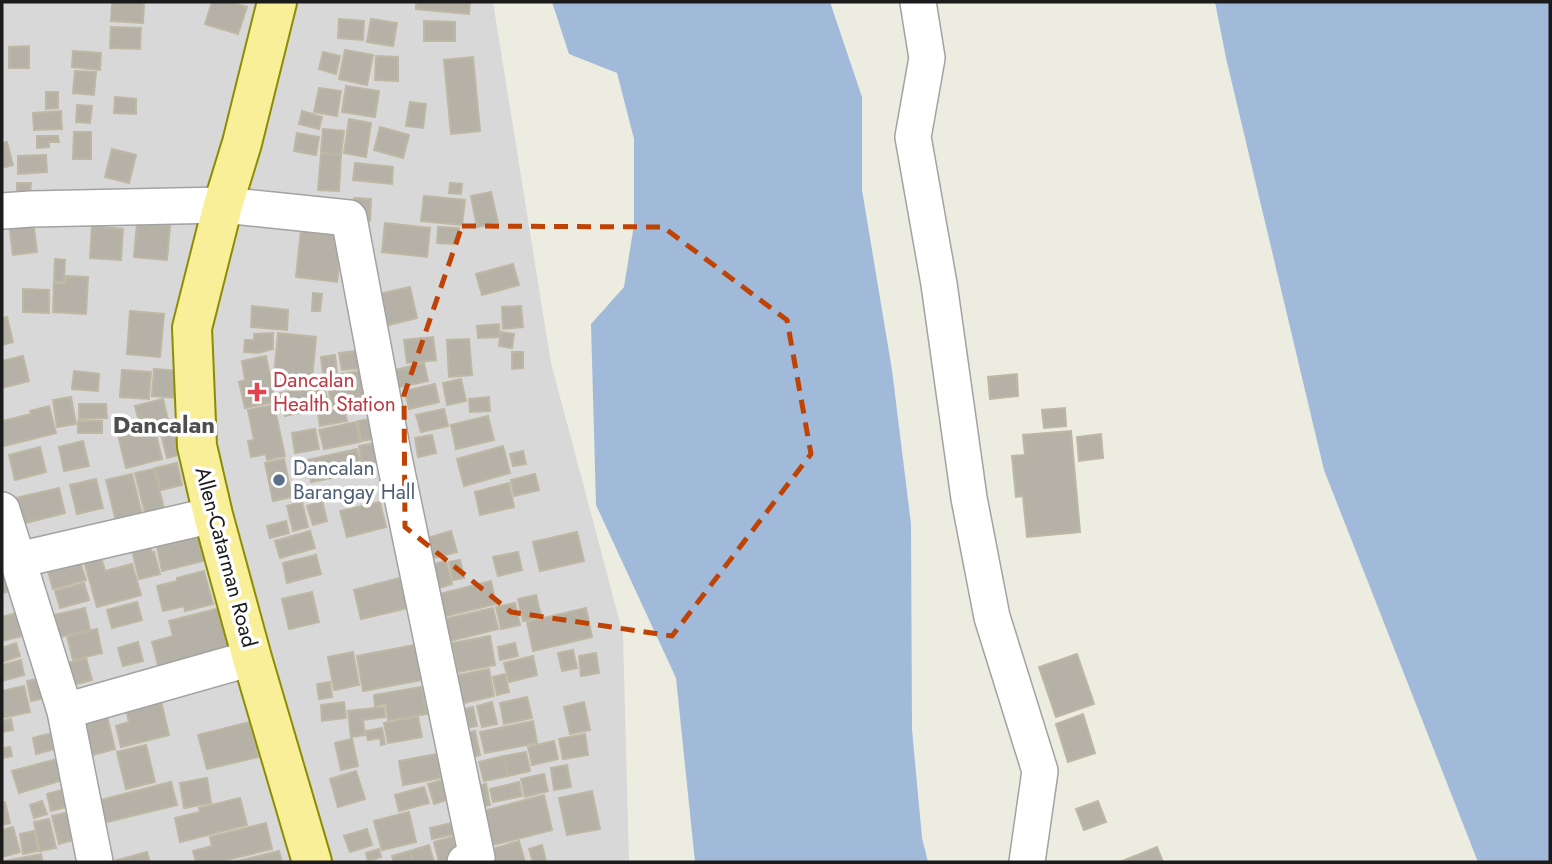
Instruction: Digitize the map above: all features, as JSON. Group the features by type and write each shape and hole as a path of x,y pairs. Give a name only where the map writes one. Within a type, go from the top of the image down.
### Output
{"main road":[{"name":"Allen-Catarman Road","path":"277,2 192,328 197,446 252,658 312,862"}],"street":[{"path":"918,2 928,58 913,137 939,284 969,498 992,617 1040,771 1027,862"},
{"path":"2,211 223,205 349,218 393,453 477,858 465,862"},
{"path":"2,509 65,711 95,862"},
{"path":"18,560 213,515"},
{"path":"65,711 252,658"}],"highlighted area":[{"path":"462,226 663,227 787,320 811,454 672,636 511,612 405,527 404,395"}],"shaded area":[{"path":"2,2 493,2 551,363 623,634 629,862 2,862"}],"water":[{"path":"552,2 830,2 862,97 862,190 892,370 911,524 912,729 922,838 928,862 695,862 676,678 596,505 591,324 624,287 634,225 634,139 617,73 569,54"},
{"path":"1215,2 1550,2 1550,862 1478,862 1324,470"}],"building":[{"path":"112,2 144,3 143,23 111,21"},
{"path":"212,2 230,2 247,7 238,34 205,24"},
{"path":"416,2 470,2 469,14 416,9"},
{"path":"339,19 364,21 363,40 338,38"},
{"path":"371,19 397,23 393,46 367,42"},
{"path":"424,21 455,22 455,41 424,41"},
{"path":"111,27 141,28 140,49 110,48"},
{"path":"29,46 29,68 9,68 9,47"},
{"path":"345,50 373,55 367,85 339,79"},
{"path":"73,51 101,53 100,70 72,67"},
{"path":"323,52 340,56 336,74 319,69"},
{"path":"376,56 398,57 398,81 375,80"},
{"path":"473,57 480,131 451,134 444,60"},
{"path":"75,71 96,72 94,95 73,93"},
{"path":"346,86 379,91 375,117 342,112"},
{"path":"319,88 341,91 337,116 314,112"},
{"path":"46,92 58,92 58,108 46,109"},
{"path":"115,97 136,99 136,114 114,113"},
{"path":"410,102 426,104 423,128 406,126"},
{"path":"77,105 92,106 90,123 76,122"},
{"path":"61,111 62,129 34,130 33,113"},
{"path":"302,111 322,117 319,129 299,124"},
{"path":"349,119 371,123 366,157 344,153"},
{"path":"380,127 409,135 403,158 374,150"},
{"path":"323,129 344,131 341,155 321,152"},
{"path":"74,132 91,132 91,159 73,159"},
{"path":"297,133 319,137 316,155 294,151"},
{"path":"37,136 58,136 59,142 49,142 49,147 37,148"},
{"path":"7,142 13,165 2,168 2,143"},
{"path":"112,149 136,155 129,183 105,177"},
{"path":"321,154 341,155 339,191 318,190"},
{"path":"46,155 47,172 18,174 18,156"},
{"path":"355,163 393,167 392,184 353,180"},
{"path":"17,183 31,183 30,194 17,193"},
{"path":"450,183 462,184 461,194 449,193"},
{"path":"491,192 498,223 477,227 471,196"},
{"path":"424,196 465,200 462,225 421,221"},
{"path":"354,198 371,199 370,221 353,219"},
{"path":"33,220 37,252 13,255 9,223"},
{"path":"137,223 170,226 167,260 134,257"},
{"path":"385,223 430,228 427,257 382,252"},
{"path":"92,226 123,229 121,260 90,258"},
{"path":"438,227 459,228 458,244 437,243"},
{"path":"301,229 343,234 337,282 296,277"},
{"path":"55,259 65,260 64,282 54,281"},
{"path":"513,264 519,285 482,295 476,274"},
{"path":"66,276 88,277 86,314 53,312 54,283 66,284"},
{"path":"410,287 417,318 377,328 370,296"},
{"path":"23,289 49,290 49,313 23,312"},
{"path":"313,293 322,294 320,311 312,311"},
{"path":"252,306 288,310 287,330 251,327"},
{"path":"521,306 523,327 503,329 502,307"},
{"path":"130,311 164,314 160,357 127,354"},
{"path":"7,317 13,342 2,345 2,318"},
{"path":"499,324 500,337 478,338 477,326"},
{"path":"501,332 514,334 512,348 499,346"},
{"path":"273,333 273,349 258,353 244,352 245,340 254,340 254,334"},
{"path":"278,333 316,337 312,379 274,375"},
{"path":"433,337 436,360 407,363 404,340"},
{"path":"469,339 472,375 449,377 447,340"},
{"path":"362,350 365,368 342,370 339,353"},
{"path":"512,352 523,352 523,368 512,369"},
{"path":"335,355 337,373 323,375 321,357"},
{"path":"23,356 29,381 2,388 2,361"},
{"name":"Dancalan Health Station","path":"266,356 275,402 245,408 239,382 245,380 242,361"},
{"path":"424,363 428,381 395,388 391,371"},
{"path":"154,369 180,371 178,398 152,396"},
{"path":"122,370 151,372 149,399 120,397"},
{"path":"368,370 372,400 331,406 327,376"},
{"path":"74,371 99,374 98,391 72,389"},
{"path":"1017,374 1018,396 990,399 988,377"},
{"path":"461,379 466,401 447,405 443,383"},
{"path":"324,384 328,404 318,405 313,386"},
{"path":"435,384 439,402 409,409 405,391"},
{"path":"311,387 316,409 285,416 280,393"},
{"path":"71,397 76,424 57,427 53,400"},
{"path":"489,397 490,411 470,412 469,399"},
{"path":"163,399 168,420 140,426 135,406"},
{"path":"79,404 106,404 107,418 79,419"},
{"path":"274,405 285,456 267,460 266,454 251,457 248,441 254,440 248,410"},
{"path":"49,406 56,433 4,446 2,421 31,414 30,411"},
{"path":"1065,408 1066,426 1044,428 1042,410"},
{"path":"344,409 347,421 320,426 318,413"},
{"path":"444,409 448,426 421,432 416,415"},
{"path":"488,416 494,440 456,449 451,425"},
{"path":"382,417 385,437 361,441 358,421"},
{"path":"78,421 102,421 102,433 78,433"},
{"path":"356,422 360,442 324,449 319,430"},
{"path":"179,425 186,453 167,458 160,430"},
{"path":"154,426 162,459 126,468 118,435"},
{"path":"315,429 319,449 295,453 292,433"},
{"path":"1071,431 1080,532 1027,537 1023,496 1016,497 1012,456 1025,455 1023,435"},
{"path":"1101,434 1103,458 1079,461 1077,437"},
{"path":"432,435 436,453 418,457 415,438"},
{"path":"83,441 89,466 64,471 59,447"},
{"path":"385,441 388,460 362,464 359,446"},
{"path":"503,446 510,473 464,486 457,459"},
{"path":"40,447 46,472 15,480 9,455"},
{"path":"357,449 362,472 311,482 307,460"},
{"path":"523,451 526,464 513,466 510,454"},
{"name":"Dancalan Barangay Hall","path":"284,459 292,497 273,501 265,463"},
{"path":"177,463 182,485 161,490 155,468"},
{"path":"154,469 165,512 146,517 135,473"},
{"path":"132,474 143,518 117,525 106,480"},
{"path":"535,474 539,490 514,496 511,480"},
{"path":"96,479 103,508 77,514 70,485"},
{"path":"509,483 514,507 480,515 475,492"},
{"path":"59,488 65,513 22,524 16,498"},
{"path":"322,501 327,521 313,525 307,506"},
{"path":"302,502 308,527 293,531 287,506"},
{"path":"380,502 386,527 347,537 340,511"},
{"path":"286,521 289,533 270,538 267,526"},
{"path":"310,531 315,548 280,558 275,541"},
{"path":"451,531 457,552 426,560 421,540"},
{"path":"200,532 207,560 162,571 156,542"},
{"path":"577,532 584,561 540,571 533,542"},
{"path":"149,541 160,574 139,579 131,546"},
{"path":"518,552 522,570 498,576 493,557"},
{"path":"316,555 321,574 287,583 283,563"},
{"path":"101,557 105,571 132,564 141,595 97,607 84,561"},
{"path":"460,560 464,578 453,580 449,562"},
{"path":"446,561 452,584 433,590 427,566"},
{"path":"80,562 86,580 53,589 48,571"},
{"path":"204,571 213,604 185,611 184,606 163,611 157,586"},
{"path":"7,575 11,591 2,593 2,576"},
{"path":"400,578 408,608 361,619 354,590"},
{"path":"491,581 496,604 442,617 436,595"},
{"path":"84,583 89,600 60,608 55,591"},
{"path":"312,592 319,622 289,629 282,599"},
{"path":"536,595 541,616 523,621 518,599"},
{"path":"137,602 142,620 112,628 107,610"},
{"path":"515,603 520,625 501,629 496,607"},
{"path":"224,607 236,651 180,666 179,660 158,665 152,642 173,636 169,621"},
{"path":"85,608 90,630 60,637 54,615"},
{"path":"493,608 498,629 446,642 441,620"},
{"path":"586,608 592,637 533,651 527,622"},
{"path":"16,613 22,636 2,641 2,617"},
{"path":"97,629 102,653 73,660 67,636"},
{"path":"490,636 495,665 458,672 452,643"},
{"path":"138,642 143,661 123,666 118,648"},
{"path":"16,643 20,656 2,662 2,648"},
{"path":"515,643 518,656 500,660 498,647"},
{"path":"420,644 427,679 363,691 357,656"},
{"path":"573,650 577,668 562,671 558,653"},
{"path":"353,652 359,685 334,690 328,657"},
{"path":"596,653 599,673 581,676 579,656"},
{"path":"1077,654 1094,704 1056,717 1039,667"},
{"path":"533,656 537,675 509,682 504,663"},
{"path":"86,658 92,680 73,685 68,663"},
{"path":"21,660 24,675 2,681 2,665"},
{"path":"489,669 494,696 455,705 449,677"},
{"path":"505,674 509,692 497,695 493,677"},
{"path":"42,678 45,698 31,701 27,681"},
{"path":"330,682 332,697 319,699 317,684"},
{"path":"24,686 30,712 2,718 2,691"},
{"path":"422,687 427,714 388,720 386,704 375,706 374,695"},
{"path":"160,697 169,735 121,747 116,726 129,722 125,705"},
{"path":"527,697 532,718 504,724 500,703"},
{"path":"344,702 346,718 322,721 321,705"},
{"path":"492,702 497,724 482,727 477,706"},
{"path":"584,702 590,730 570,734 564,707"},
{"path":"384,707 385,717 363,720 365,735 351,737 348,711"},
{"path":"473,707 477,726 465,728 461,710"},
{"path":"1083,714 1095,753 1068,762 1056,724"},
{"path":"107,716 115,749 89,756 81,722"},
{"path":"418,717 422,737 388,743 384,723"},
{"path":"11,719 13,730 2,732 2,721"},
{"path":"533,721 537,743 485,753 480,732"},
{"path":"250,722 258,757 207,769 198,735"},
{"path":"382,728 385,744 381,745 380,738 368,740 366,731"},
{"path":"475,731 480,755 463,759 458,735"},
{"path":"52,733 55,749 36,754 33,738"},
{"path":"585,734 588,755 563,759 559,739"},
{"path":"352,739 358,766 341,770 335,743"},
{"path":"554,741 558,759 532,765 528,747"},
{"path":"146,745 155,782 126,789 117,752"},
{"path":"10,747 12,756 3,758 2,748"},
{"path":"526,752 530,771 508,776 504,756"},
{"path":"437,754 441,778 403,785 399,761"},
{"path":"504,756 508,776 484,781 479,762"},
{"path":"61,758 66,779 19,793 12,771"},
{"path":"567,765 571,787 554,790 551,768"},
{"path":"356,771 365,799 338,807 330,779"},
{"path":"544,774 548,791 525,797 521,779"},
{"path":"207,778 211,803 184,808 180,783"},
{"path":"447,779 452,798 434,804 428,784"},
{"path":"171,782 177,805 103,823 97,801"},
{"path":"519,782 522,796 493,802 490,789"},
{"path":"486,784 490,805 476,808 472,787"},
{"path":"424,787 429,803 399,811 395,795"},
{"path":"62,790 66,807 51,811 47,794"},
{"path":"592,791 600,829 567,835 559,798"},
{"path":"544,795 552,830 493,845 484,811"},
{"path":"240,798 247,825 180,842 175,818 200,812 199,808"},
{"path":"42,801 47,814 34,818 30,805"},
{"path":"1098,801 1106,822 1084,830 1076,809"},
{"path":"5,802 10,823 2,825 2,803"},
{"path":"77,810 84,837 59,844 52,816"},
{"path":"409,812 416,842 382,850 374,821"},
{"path":"49,819 56,848 40,851 34,822"},
{"path":"266,823 272,849 218,862 196,862 193,851 212,846 210,837"},
{"path":"452,823 455,834 432,839 430,828"},
{"path":"13,827 20,852 2,857 2,830"},
{"path":"367,829 372,845 350,852 344,836"},
{"path":"34,831 38,851 23,854 20,834"},
{"path":"453,837 459,862 439,862 434,842"},
{"path":"519,841 525,862 493,862 490,850"},
{"path":"429,845 434,862 413,862 410,851"},
{"path":"542,845 546,861 533,862 529,849"},
{"path":"1157,847 1163,862 1120,862"},
{"path":"379,849 381,857 368,861 366,853"},
{"path":"279,851 282,862 234,862"},
{"path":"410,851 413,862 394,862 392,856"},
{"path":"147,852 150,862 114,862 114,861"},
{"path":"41,854 43,862 5,862 5,861"}],"place":[{"name":"Dancalan Health Station","path":"257,392"},
{"name":"Dancalan Barangay Hall","path":"279,480"}],"district":[{"name":"Dancalan","path":"164,424"}]}
